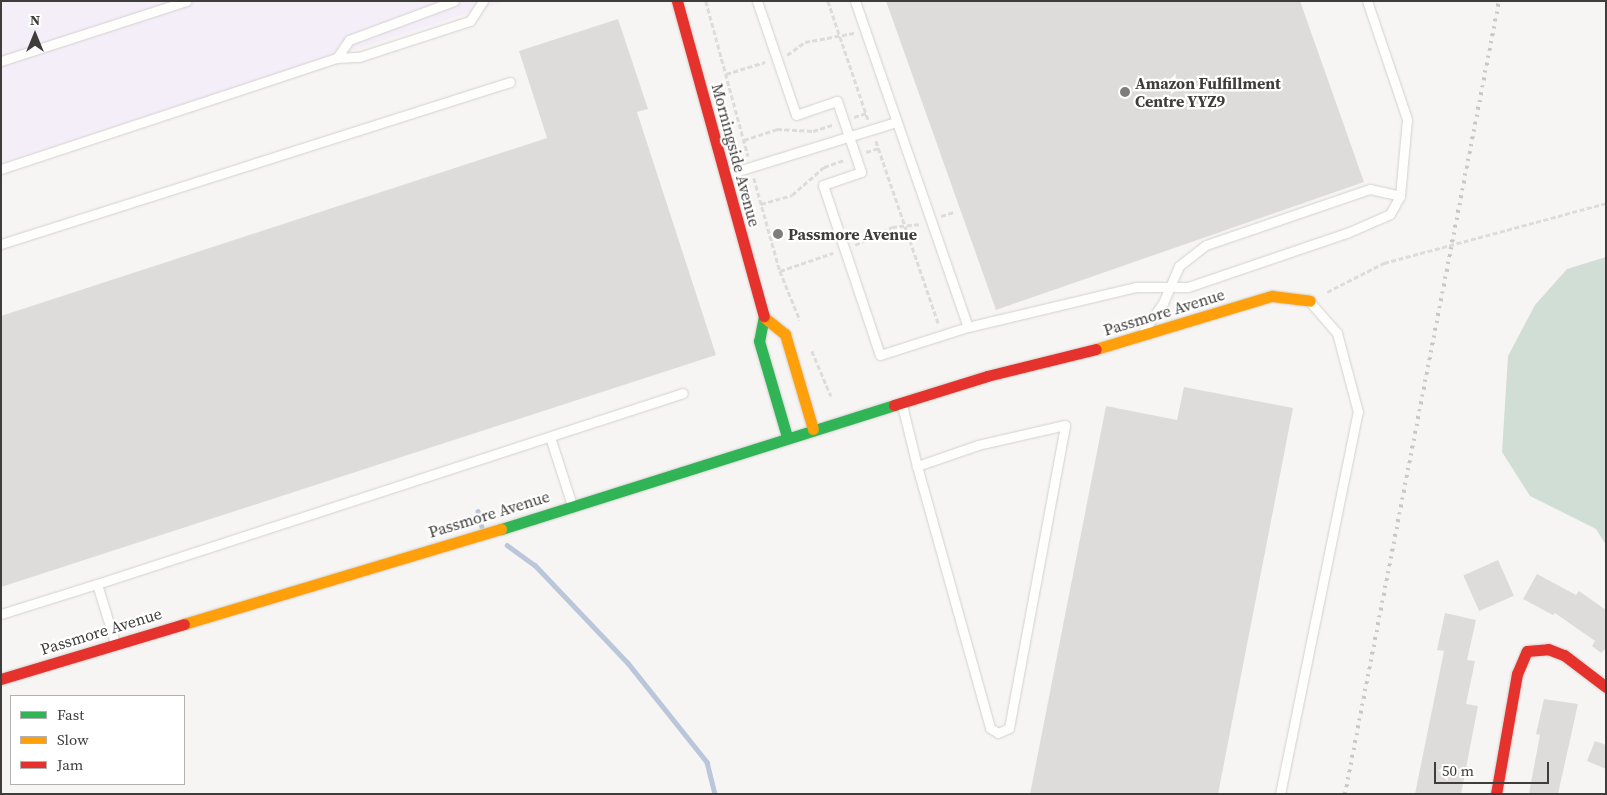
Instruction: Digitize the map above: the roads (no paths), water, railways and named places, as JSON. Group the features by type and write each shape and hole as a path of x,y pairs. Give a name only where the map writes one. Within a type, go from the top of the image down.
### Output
{"street":[{"name":"Morningside Avenue","path":"677,1 765,318"},
{"name":"Passmore Avenue","path":"1,679 572,506 902,402 1138,338 1272,296 1310,302"},
{"path":"786,437 758,341 765,318 785,334 813,429"},
{"path":"1496,794 1521,660 1527,651 1535,648 1564,655 1606,687"}],"lane":[{"path":"1,62 187,1"},
{"path":"337,58 349,40 454,1"},
{"path":"1,169 337,58 359,57 470,21 483,1"},
{"path":"757,1 796,115 837,102 861,172 823,184 880,355 968,328 1136,288 1170,285 1188,287 1347,234 1390,214 1400,196 1407,118 1367,1"},
{"path":"855,1 968,328"},
{"path":"1,244 510,82"},
{"path":"725,175 896,122"},
{"path":"1138,338 1163,303 1179,266 1206,245 1370,189 1400,196"},
{"path":"1280,794 1358,412 1337,333 1310,302"},
{"path":"1,614 683,393"},
{"path":"902,402 917,466 990,728 998,733 1009,728 1066,425 978,446 917,466"},
{"path":"550,436 572,506"},
{"path":"97,584 115,643"}],"waterway":[{"path":"478,511 482,527"},
{"path":"507,545 535,565 628,663 707,762 715,794"}],"railway":[{"path":"1345,794 1499,1"}],"place":[{"name":"Amazon Fulfillment Centre YYZ9","path":"1125,92"},
{"name":"Passmore Avenue","path":"778,234"}]}
